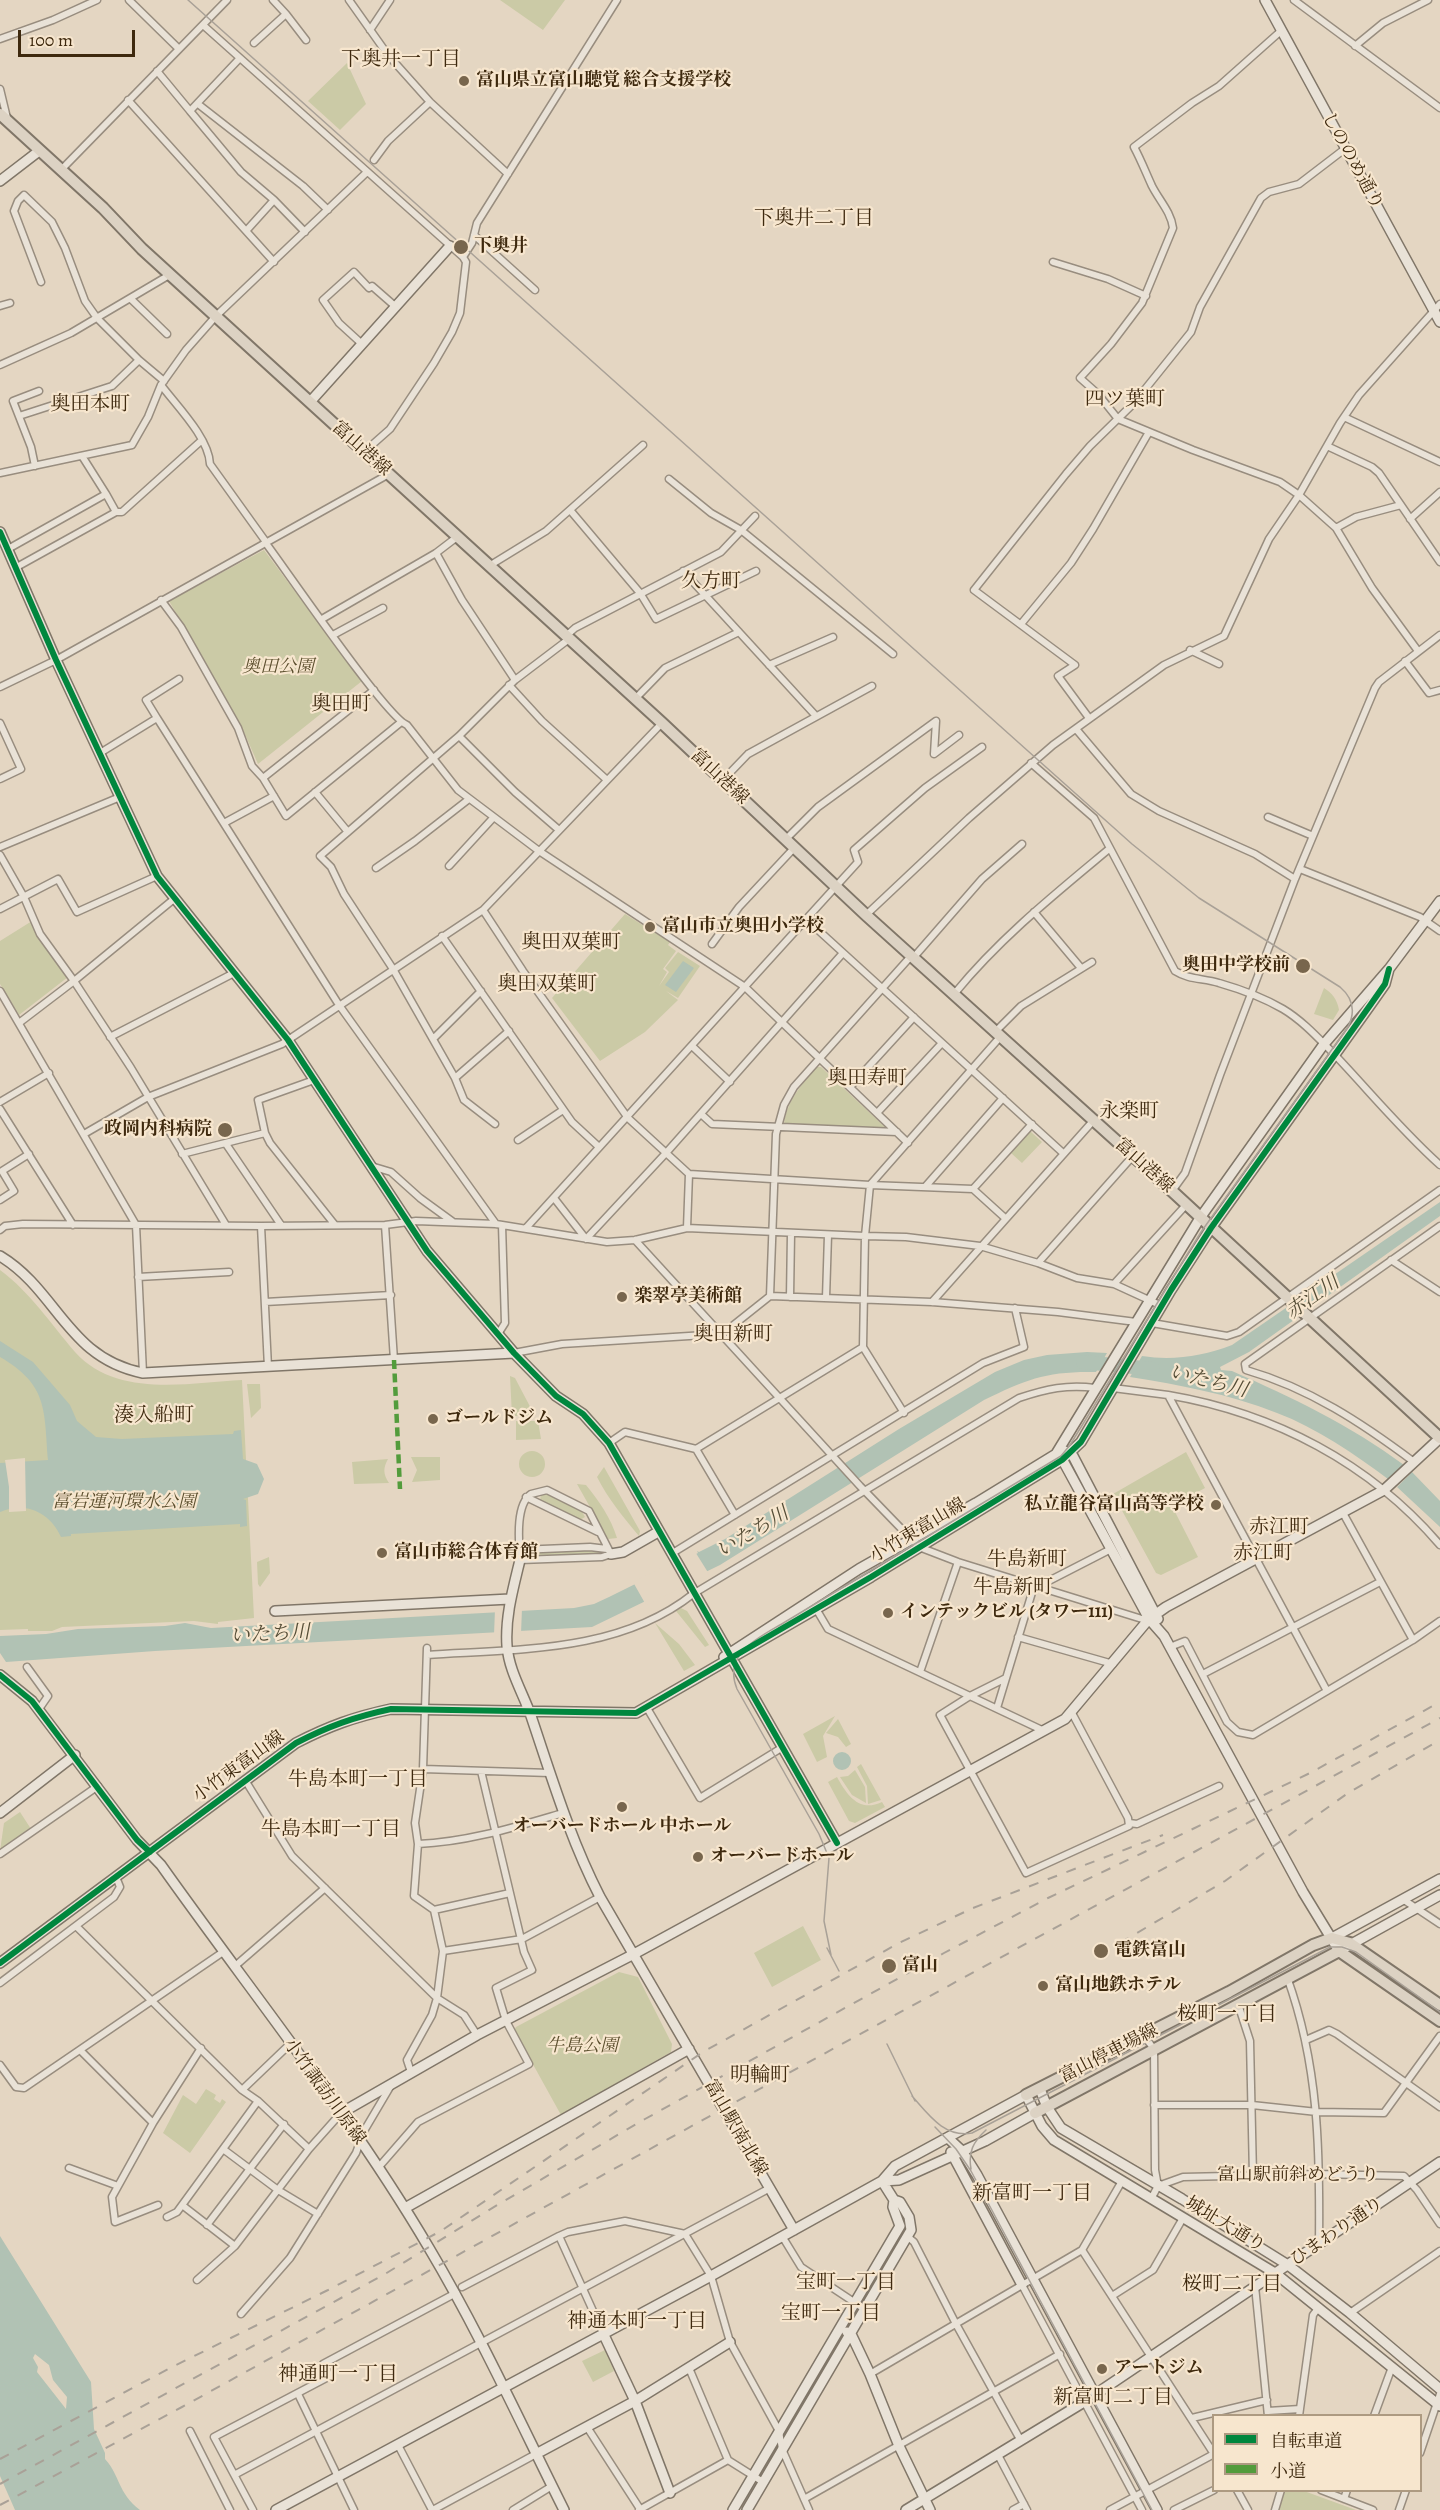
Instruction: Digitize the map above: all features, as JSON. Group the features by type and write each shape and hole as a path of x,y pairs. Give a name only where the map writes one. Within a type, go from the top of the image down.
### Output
{"main road":[{"name":"富山港線","path":"4,117 103,208 142,249 662,723 866,915 955,993 1440,1438"},
{"path":"1332,1938 1352,1944 1438,2001"},
{"name":"富山停車場線","path":"1026,2095 1267,1972 1313,1945 1332,1938"},
{"path":"1339,1951 1440,2021"},
{"name":"富山停車場線","path":"1035,2113 1339,1951"}],"street":[{"path":"0,39 53,20 97,0"},
{"path":"129,0 179,49"},
{"path":"60,170 226,0"},
{"path":"273,0 306,40"},
{"path":"349,0 388,55 430,102 508,174"},
{"path":"370,30 390,0"},
{"path":"463,257 468,251 477,223 617,0"},
{"name":"しののめ通り","path":"1265,0 1437,307 1440,322"},
{"path":"1294,0 1440,108"},
{"path":"1355,46 1383,23 1428,0"},
{"path":"254,44 286,14"},
{"path":"202,25 466,262 460,314 452,332 390,429 364,452"},
{"path":"1282,30 1219,86 1192,103 1134,147 1145,167 1151,185 1172,219 1173,228 1146,296 1111,344 1080,378 1098,394 1118,419 1280,482 1299,495 1336,528 1372,588 1418,651"},
{"path":"190,111 240,58"},
{"path":"157,71 241,172 274,200 305,232"},
{"path":"0,89 4,117"},
{"path":"128,100 274,262"},
{"path":"374,160 388,141 430,102"},
{"path":"198,104 303,186 328,210"},
{"path":"1089,718 1058,676 1075,665 974,590 1066,474 1118,419 1191,332 1200,307 1260,198 1269,192 1299,184 1346,148"},
{"path":"0,180 39,151"},
{"path":"0,473 132,445 163,383 186,350 216,316 368,172"},
{"path":"41,282 14,211 18,201 24,195 52,222 65,248 79,289 97,318 163,383 202,440 210,455 210,464 322,620 400,723 407,725 458,790 539,851 687,951 745,987 908,1143"},
{"path":"246,231 274,200"},
{"path":"474,235 535,290"},
{"path":"310,402 450,246"},
{"path":"1053,262 1104,278 1146,296"},
{"path":"362,344 339,323 323,300 354,272 369,288 372,286 396,307"},
{"path":"0,365 71,333 171,274"},
{"path":"131,298 167,334"},
{"path":"0,306 9,303"},
{"path":"866,915 1031,763 1089,718 1164,665 1190,650 1224,636 1269,539 1299,495 1344,417 1359,395 1437,307"},
{"path":"19,416 111,386 139,360"},
{"path":"35,466 31,447 13,401 39,391"},
{"path":"1344,417 1440,462"},
{"path":"1021,624 1052,588 1093,530 1149,432"},
{"path":"15,568 116,512 122,512 202,440"},
{"path":"489,566 546,531 643,445"},
{"path":"1327,446 1372,467 1379,473 1440,562"},
{"path":"82,456 116,512"},
{"path":"0,687 56,660 389,474"},
{"path":"669,479 711,513 741,530 893,654"},
{"path":"1410,519 1440,492"},
{"path":"8,549 106,494"},
{"path":"1336,528 1356,517 1401,505"},
{"path":"570,510 640,593 656,619 756,571"},
{"path":"495,1124 464,1100 455,1078 393,969 344,894 332,867 320,856 459,736 512,683 567,638 575,628 721,552 755,516"},
{"path":"0,532 56,660 157,876 288,1040 427,1251 514,1353 556,1396 583,1414 609,1443 837,1843"},
{"path":"322,620 436,553 457,537"},
{"path":"436,553 512,683 542,721 607,780"},
{"path":"683,571 816,716"},
{"path":"161,600 181,627 238,728 252,766 263,778 286,816 400,723"},
{"path":"333,635 383,608"},
{"path":"635,699 665,668 739,632"},
{"path":"1172,1191 1185,1173 1295,879 1379,681 1440,634"},
{"path":"769,665 833,637"},
{"path":"1190,650 1219,664"},
{"path":"1405,661 1429,693 1440,690"},
{"path":"179,679 146,700 339,1005 499,1224 506,1323 498,1334"},
{"path":"723,780 748,754 872,686"},
{"path":"263,778 374,690"},
{"path":"100,753 157,718"},
{"path":"786,839 818,807 936,721 934,754 959,735"},
{"path":"0,723 2,732 21,769 0,779"},
{"path":"84,1134 148,1096 288,1040 483,910 662,723"},
{"path":"1076,729 1131,794 1159,811 1255,854 1295,879"},
{"path":"459,736 515,792 559,830"},
{"path":"526,1228 858,862 854,850 925,788 982,747"},
{"path":"1031,763 1094,818 1175,971 1185,978 1218,982 1282,1008 1324,1044 1408,1136 1440,1165"},
{"path":"315,792 348,832"},
{"path":"224,823 274,796"},
{"path":"0,847 120,797"},
{"path":"376,868 415,841 469,798"},
{"path":"1268,817 1313,836"},
{"path":"448,866 493,818"},
{"path":"770,1296 777,1128 784,1105 794,1087 982,879 1022,844"},
{"path":"712,944 739,907 795,848"},
{"path":"955,993 974,969 1034,912 1109,849"},
{"path":"0,855 24,897 40,934 110,1036 226,1225"},
{"path":"1300,869 1420,917 1440,931"},
{"path":"0,909 58,879 77,912 157,876"},
{"path":"19,1023 174,899"},
{"path":"1389,969 1440,901"},
{"path":"483,910 523,971 628,1118 689,1174 973,1189 1005,1218"},
{"path":"1034,912 1082,968"},
{"path":"806,919 1063,1153"},
{"path":"442,936 563,1110 572,1122 599,1147"},
{"path":"586,1239 701,1114 843,952"},
{"path":"904,1413 863,1347 865,1236 870,1185 972,1070 1021,1006 1092,962"},
{"name":"小竹東富山線","path":"814,1605 859,1569 1051,1458 1060,1448 1200,1218 1324,1044 1389,969"},
{"name":"小竹東富山線","path":"150,1852 296,1743 354,1717 391,1709 425,1708 636,1713 704,1674 814,1605 919,1547 1062,1460 1081,1442 1211,1228 1385,984 1389,969"},
{"path":"110,1036 234,973"},
{"path":"433,1039 481,990"},
{"path":"0,991 136,1225 143,1373"},
{"path":"849,1087 914,1017"},
{"path":"455,1078 509,1031"},
{"path":"877,1113 942,1043"},
{"path":"692,1046 729,1082"},
{"path":"0,1102 49,1073"},
{"path":"314,1080 258,1100 265,1133 270,1143 336,1225"},
{"path":"925,1188 1003,1098"},
{"path":"0,1108 72,1225"},
{"path":"518,1140 563,1110"},
{"path":"701,1114 712,1124 897,1132"},
{"path":"932,1302 1093,1121"},
{"path":"973,1189 1032,1124"},
{"path":"182,1154 265,1133"},
{"path":"226,1144 281,1226"},
{"path":"0,1200 14,1191 2,1171 29,1154"},
{"path":"1038,1263 1132,1156"},
{"path":"371,1166 391,1172 420,1198 454,1222"},
{"path":"687,1228 689,1174"},
{"path":"1152,1323 1227,1336 1239,1332 1288,1300 1440,1190"},
{"path":"554,1198 586,1239"},
{"path":"1114,1284 1186,1205"},
{"path":"0,1220 3,1228 23,1224 281,1226 454,1222 499,1224 607,1242 635,1240 687,1228 772,1234 906,1237 980,1246 1038,1263 1077,1278 1114,1284 1162,1306"},
{"path":"385,1225 394,1360"},
{"path":"261,1226 268,1367"},
{"path":"1413,1463 1362,1425 1315,1396 1272,1377 1246,1370 1245,1364 1307,1317 1440,1226"},
{"path":"790,1297 791,1234"},
{"path":"826,1298 828,1235"},
{"path":"635,1240 831,1456 919,1547 1035,1587 1142,1619 1153,1617 1387,1488 1440,1438"},
{"path":"0,1256 21,1270 80,1340 99,1356 118,1368 143,1373 514,1353 562,1344 705,1335 726,1330 770,1296 932,1302 1015,1308 1136,1322"},
{"path":"1391,1260 1440,1292"},
{"path":"138,1276 229,1272"},
{"path":"265,1302 391,1295"},
{"path":"672,1556 983,1364 1024,1347 1015,1308"},
{"path":"609,1443 626,1432 696,1449 863,1347"},
{"path":"411,2072 407,2060 432,2015 437,1998 443,1951 434,1910 414,1896 418,1844 415,1823 423,1769 427,1652 507,1650 608,1637 655,1620 692,1592 862,1488 1019,1398 1043,1390 1098,1384"},
{"path":"1116,1385 1200,1400 1243,1413 1317,1444 1387,1488 1440,1545"},
{"path":"1168,1395 1327,1691"},
{"path":"1060,1448 1071,1453 1153,1617"},
{"path":"1060,1448 1062,1460 1111,1549 1164,1636 1298,1882 1339,1951 1440,1895"},
{"path":"696,1449 735,1515"},
{"path":"520,1555 517,1541 522,1504 526,1497 537,1491 547,1490 589,1511 609,1551"},
{"path":"526,1497 599,1532"},
{"path":"1343,1513 1413,1640"},
{"path":"520,1555 590,1547 623,1552 658,1532"},
{"path":"997,1708 1035,1587 1111,1549"},
{"path":"520,1555 602,1557 609,1551"},
{"name":"富山駅南北線","path":"520,1555 510,1602 507,1650 579,1856 600,1897 794,2230"},
{"path":"920,1672 958,1562"},
{"path":"1203,1674 1380,1582"},
{"path":"275,1611 510,1602"},
{"path":"814,1605 828,1629 1044,1731"},
{"path":"197,2280 235,2247 309,2149 342,2113 477,2035 634,1954 1044,1731 1071,1713 1153,1617"},
{"path":"1170,1647 1185,1641 1227,1722 1238,1732 1253,1735 1440,1622"},
{"path":"1018,1637 1113,1664"},
{"path":"27,1667 48,1696 39,1710"},
{"name":"小竹諏訪川原線","path":"0,1676 18,1688 39,1710 75,1755 136,1838 150,1852 342,2113 459,2290 502,2388 564,2510"},
{"path":"1006,1678 970,1696 940,1715 1026,1873 1129,1826 1129,1823"},
{"path":"647,1708 700,1798 783,1747"},
{"path":"1071,1713 1129,1823"},
{"path":"0,1813 75,1755"},
{"path":"423,1769 550,1773"},
{"path":"378,2168 418,2121 529,2064 506,2021 496,1988 532,1970 524,1952 481,1771"},
{"path":"245,1780 292,1856 437,1998 464,2015 477,2035"},
{"path":"0,1854 98,1786"},
{"path":"1129,1823 1137,1824 1219,1786"},
{"path":"418,1844 449,1843 495,1833 563,1812"},
{"path":"0,1963 150,1852"},
{"path":"0,1983 114,1897 120,1887 116,1877"},
{"path":"1332,1938 1440,1879"},
{"path":"234,1967 325,1887"},
{"path":"434,1910 510,1893"},
{"path":"443,1951 522,1939 600,1897"},
{"path":"1404,1900 1440,1924"},
{"path":"76,1926 242,2090 258,2101 309,2149"},
{"path":"0,2065 16,2087 24,2088 223,1952"},
{"path":"1287,1977 1306,2040 1317,2112 1320,2174 1318,2245"},
{"path":"1238,2004 1250,2041 1253,2176"},
{"path":"1306,2040 1329,2030 1440,2107"},
{"path":"1144,2036 1154,2049 1155,2170 1158,2186 1151,2199"},
{"path":"1154,2105 1252,2105 1317,2112 1384,2113 1440,2036"},
{"path":"242,2090 290,2044"},
{"path":"158,2205 115,2222 112,2197 153,2123 201,2048"},
{"path":"405,2208 689,2049"},
{"path":"80,2050 153,2123"},
{"path":"241,2314 290,2258 356,2153 360,2141 392,2084"},
{"name":"城址大通り","path":"1040,2089 1047,2107 1061,2128 1288,2265 1350,2313 1440,2389"},
{"path":"276,2510 711,2276 882,2181 895,2166 1026,2095"},
{"name":"城址大通り","path":"1026,2095 1035,2113 1054,2140 1275,2273 1392,2367 1439,2401"},
{"path":"167,2217 177,2212 258,2101"},
{"path":"882,2181 899,2180 985,2141 1035,2113"},
{"path":"207,2225 284,2124"},
{"path":"948,2138 962,2151 977,2175 1157,2510"},
{"path":"948,2138 952,2155 1142,2510"},
{"path":"223,2149 278,2190 318,2214"},
{"name":"ひまわり通り","path":"924,2498 1084,2402 1440,2162"},
{"path":"69,2168 118,2186"},
{"name":"富山駅前斜めどうり","path":"1158,2186 1183,2177 1320,2174 1404,2176 1411,2182"},
{"path":"747,2510 908,2237 912,2225 909,2217 900,2202 894,2200 882,2181"},
{"path":"870,2374 1082,2250 1122,2181"},
{"path":"1411,2182 1440,2224"},
{"path":"236,2474 770,2188"},
{"path":"733,2510 900,2226 893,2207 894,2200"},
{"path":"182,2205 235,2247"},
{"path":"1113,2296 1153,2270 1183,2218"},
{"path":"254,2510 214,2437 330,2376 323,2364 559,2236 568,2232 625,2221 685,2234 711,2276 730,2342 779,2431 783,2450 809,2510"},
{"path":"559,2236 635,2402 670,2493"},
{"path":"782,2236 801,2267 866,2310"},
{"path":"908,2237 914,2242 956,2324 1021,2441"},
{"path":"1082,2250 1212,2451"},
{"path":"1350,2313 1440,2251"},
{"path":"1255,2286 1268,2413 1299,2412 1313,2315 1319,2307"},
{"path":"840,2328 851,2334 899,2446 930,2510"},
{"path":"398,2445 432,2510 635,2402 730,2342"},
{"path":"804,2499 1060,2354"},
{"path":"1374,2414 1392,2367"},
{"path":"689,2368 728,2460 763,2482"},
{"path":"298,2394 354,2510"},
{"path":"1192,2418 1267,2400"},
{"path":"1422,2448 1439,2401"},
{"path":"587,2427 639,2509 728,2460"},
{"path":"190,2431 231,2510"},
{"path":"999,2455 1026,2507 1013,2510"},
{"path":"1110,2510 1212,2455"},
{"path":"513,2510 552,2486"},
{"path":"1174,2510 1212,2491"},
{"path":"1238,2492 1248,2510"},
{"path":"1275,2510 1280,2492"},
{"path":"1326,2492 1373,2510"},
{"path":"1344,2499 1346,2492"},
{"path":"1399,2510 1405,2492"},
{"path":"906,2510 924,2498"}],"green space":[{"path":"500,0 565,0 543,30"},
{"path":"347,63 366,104 340,130 308,101"},
{"name":"奥田公園","path":"264,550 362,681 258,764 240,723 169,601"},
{"path":"625,914 670,942 668,945 676,951 663,969 667,972 659,986 669,972 665,968 678,952 700,966 678,998 666,991 678,1000 645,1032 600,1061 552,998"},
{"path":"32,921 40,941 68,977 19,1015 0,984 0,941"},
{"path":"1324,988 1334,997 1338,1006 1339,1010 1333,1020 1314,1014"},
{"path":"816,1067 821,1067 887,1129 784,1124 792,1100"},
{"path":"1030,1131 1042,1142 1022,1163 1011,1153"},
{"name":"富岩運河環水公園","path":"0,1270 31,1298 75,1352 92,1367 111,1376 131,1382 176,1385 242,1380 254,1618 218,1622 218,1624 194,1621 62,1627 52,1631 0,1630"},
{"path":"510,1376 515,1378 535,1416 512,1416"},
{"path":"247,1384 260,1384 261,1408 251,1418"},
{"path":"516,1421 538,1421 541,1439 516,1440"},
{"path":"532,1451 541,1455 545,1464 541,1473 532,1477 523,1473 519,1464 523,1455"},
{"path":"1186,1452 1205,1488 1172,1506 1198,1557 1161,1575 1156,1573 1113,1494"},
{"path":"411,1457 440,1457 440,1480 412,1482 417,1470"},
{"path":"388,1459 384,1471 389,1483 354,1484 352,1462"},
{"path":"604,1467 640,1531 639,1536 601,1485 597,1477"},
{"path":"577,1484 586,1485 595,1497 608,1517 617,1538 608,1539"},
{"path":"547,1493 581,1510 585,1517 580,1520 540,1500 541,1495"},
{"path":"589,1549 598,1551 600,1554 535,1556 536,1552"},
{"path":"269,1557 270,1573 260,1587 257,1562"},
{"path":"681,1608 687,1611 709,1645 705,1647 676,1611"},
{"path":"655,1623 679,1644 695,1665 684,1671"},
{"path":"835,1716 823,1736 827,1757 817,1762 803,1734"},
{"path":"838,1719 851,1744 846,1747 838,1737 826,1733"},
{"path":"861,1764 881,1800 868,1804 867,1786 857,1767"},
{"path":"855,1770 865,1787 866,1803 852,1795 840,1777 848,1776"},
{"path":"837,1777 850,1796 860,1804 874,1805 882,1802 885,1807 855,1823 849,1821 828,1782"},
{"path":"20,1812 31,1829 0,1851 4,1823"},
{"path":"803,1926 821,1960 772,1987 754,1953"},
{"name":"牛島公園","path":"619,1972 638,1977 672,2044 671,2052 561,2115 514,2030"},
{"path":"206,2089 216,2095 214,2099 220,2103 222,2099 226,2102 190,2153 163,2133 183,2095 196,2104"},
{"path":"605,2350 614,2371 593,2382 582,2361"},
{"path":"1285,2492 1307,2492 1356,2510 1278,2510"}],"water":[{"path":"683,961 694,968 676,992 665,985"},
{"name":"赤江川","path":"1440,1202 1440,1216 1249,1352 1220,1367 1221,1370 1232,1371 1320,1413 1363,1437 1404,1465 1388,1479 1321,1434 1277,1413 1241,1400 1130,1377 1142,1356 1165,1358 1188,1356 1232,1345"},
{"path":"0,1341 33,1362 70,1405 77,1421 96,1437 122,1439 233,1434 234,1431 241,1430 243,1459 257,1464 264,1479 258,1494 243,1499 246,1500 247,1526 240,1527 240,1524 71,1534 71,1536 61,1537 50,1521 36,1511 19,1508 0,1512 0,1463 48,1460 46,1426 40,1400 35,1388 27,1378 16,1367 0,1357"},
{"path":"1107,1353 1096,1372 1064,1373 1038,1378 984,1400 720,1565 592,1627 155,1651 6,1662 0,1653 0,1636 46,1634 78,1629 165,1626 185,1623 211,1628 574,1608 594,1604 725,1539 899,1429 995,1372 1024,1360 1047,1355"},
{"path":"1412,1472 1440,1501 1440,1527 1397,1487"},
{"path":"842,1752 848,1755 851,1761 848,1767 842,1770 836,1767 833,1761 836,1755"},
{"path":"0,2236 91,2382 94,2429 105,2453 105,2459 127,2497 140,2510 15,2510 0,2476","holes":["35,2354 49,2365 53,2380 67,2397 66,2409 37,2372 38,2367 33,2358"]}],"pier":[{"path":"25,1458 26,1511 9,1512 9,1487 5,1460"},
{"path":"694,1550 709,1574 646,1605 633,1582"},
{"path":"522,1608 521,1634 494,1635 495,1609"}],"waterway":[{"name":"いたち川","path":"1083,1362 1153,1369"}],"tram line":[{"path":"188,0 1132,844 1199,898 1340,987 1352,1005 1352,1016 1348,1027 1201,1232 1070,1445 1061,1456 755,1640 739,1656 734,1676 737,1689 819,1834 829,1858 824,1921 831,1955"},
{"path":"912,2096 931,2117 945,2128 962,2134 972,2133 1330,1947 1342,1947 1356,1952 1440,2012"},
{"path":"827,1948 839,1971"},
{"path":"887,2044 915,2101"},
{"path":"935,2127 956,2149 971,2171 1152,2510"},
{"path":"971,2169 972,2148 986,2130"}],"railway":[{"path":"0,2484 385,2274 645,2119 944,1953 1048,1898 1310,1773 1440,1702"},
{"path":"0,2505 1440,1718"},
{"path":"1120,1943 1225,1881 1348,1793 1440,1740"},
{"path":"0,2459 170,2368 441,2231 703,2052 899,1943 973,1908 1163,1835"}],"marked path":[{"path":"394,1360 400,1489"}],"cycle path":[{"path":"0,532 56,660 157,876 288,1040 427,1251 514,1353 556,1396 583,1414 609,1443 837,1843"},
{"path":"0,1963 296,1743 308,1737 365,1715 391,1709 636,1713 871,1577 1062,1460 1081,1442 1171,1290 1211,1228 1385,984 1389,969"},
{"path":"0,1675 32,1701 137,1840 150,1852"}],"place":[{"name":"富山県立富山聴覚 総合支援学校","path":"464,81"},
{"name":"下奥井","path":"461,247"},
{"name":"富山市立奥田小学校","path":"650,927"},
{"name":"奥田中学校前","path":"1303,966"},
{"name":"政岡内科病院","path":"225,1130"},
{"name":"楽翠亭美術館","path":"622,1297"},
{"name":"ゴールドジム","path":"433,1419"},
{"name":"私立龍谷富山高等学校","path":"1216,1505"},
{"name":"富山市総合体育館","path":"382,1553"},
{"name":"インテックビル (タワー111)","path":"888,1613"},
{"name":"オーバードホール 中ホール","path":"622,1807"},
{"name":"オーバードホール","path":"698,1857"},
{"name":"電鉄富山","path":"1101,1951"},
{"name":"富山","path":"889,1966"},
{"name":"富山地鉄ホテル","path":"1043,1986"},
{"name":"アートジム","path":"1102,2369"}],"district":[{"name":"下奥井一丁目","path":"401,60"},
{"name":"下奥井二丁目","path":"814,219"},
{"name":"四ツ葉町","path":"1125,400"},
{"name":"奥田本町","path":"90,405"},
{"name":"久方町","path":"711,582"},
{"name":"奥田町","path":"341,705"},
{"name":"奥田双葉町","path":"571,943"},
{"name":"奥田双葉町","path":"547,985"},
{"name":"奥田寿町","path":"867,1079"},
{"name":"永楽町","path":"1129,1112"},
{"name":"奥田新町","path":"733,1335"},
{"name":"湊入船町","path":"154,1416"},
{"name":"赤江町","path":"1279,1528"},
{"name":"赤江町","path":"1263,1554"},
{"name":"牛島新町","path":"1027,1560"},
{"name":"牛島新町","path":"1013,1588"},
{"name":"牛島本町一丁目","path":"358,1780"},
{"name":"牛島本町一丁目","path":"331,1830"},
{"name":"桜町一丁目","path":"1227,2015"},
{"name":"明輪町","path":"760,2076"},
{"name":"新富町一丁目","path":"1032,2194"},
{"name":"宝町一丁目","path":"846,2283"},
{"name":"桜町二丁目","path":"1232,2285"},
{"name":"宝町一丁目","path":"831,2314"},
{"name":"神通本町一丁目","path":"637,2322"},
{"name":"神通町一丁目","path":"338,2375"},
{"name":"新富町二丁目","path":"1113,2398"}]}
